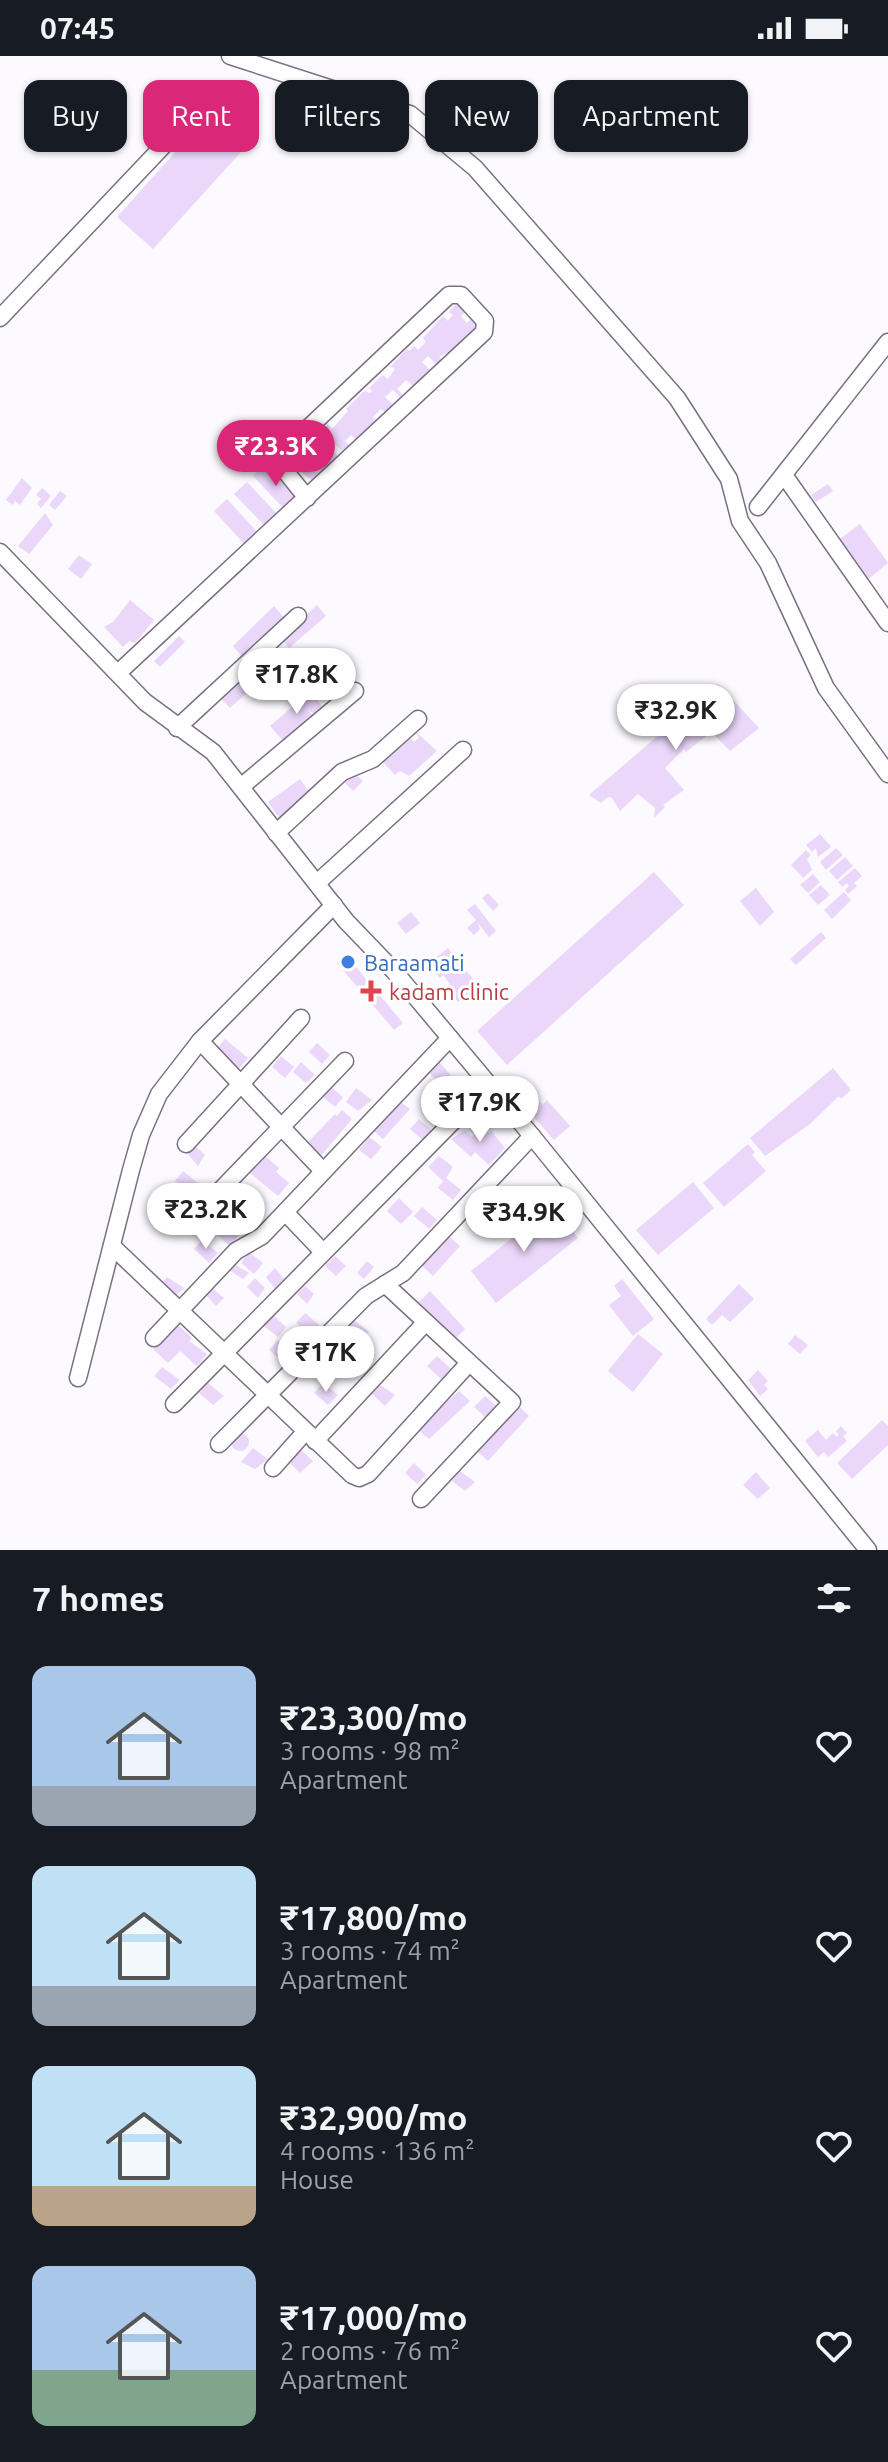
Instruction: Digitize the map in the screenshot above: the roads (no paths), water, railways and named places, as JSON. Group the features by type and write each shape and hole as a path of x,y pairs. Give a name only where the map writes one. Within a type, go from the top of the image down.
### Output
{"street":[{"path":"230,56 410,114 475,168 677,398 729,479 740,521 768,563 826,688 888,774"},
{"path":"0,318 157,152"},
{"path":"118,673 307,498 484,332 485,321 461,295 449,295 286,449 278,462 281,469 307,498"},
{"path":"758,507 888,342"},
{"path":"784,475 888,623"},
{"path":"0,552 145,702 213,752 334,905 532,1136 868,1550"},
{"path":"177,728 298,616"},
{"path":"242,786 355,691"},
{"path":"276,833 342,772 373,759 418,719"},
{"path":"317,883 463,750"},
{"path":"78,1378 141,1135 159,1094 200,1041 334,905"},
{"path":"186,1144 301,1018"},
{"path":"154,1338 236,1251 262,1236 450,1038"},
{"path":"200,1041 323,1171"},
{"path":"210,1201 345,1061"},
{"path":"174,1404 489,1085"},
{"path":"219,1444 366,1296 403,1273 532,1136"},
{"path":"285,1212 323,1252"},
{"path":"112,1246 267,1396 352,1475 359,1478 368,1474 468,1364"},
{"path":"385,1284 512,1402 421,1499"},
{"path":"273,1468 425,1323"}],"place":[{"name":"Baraamati","path":"348,962"},
{"name":"kadam clinic","path":"371,991"}]}
